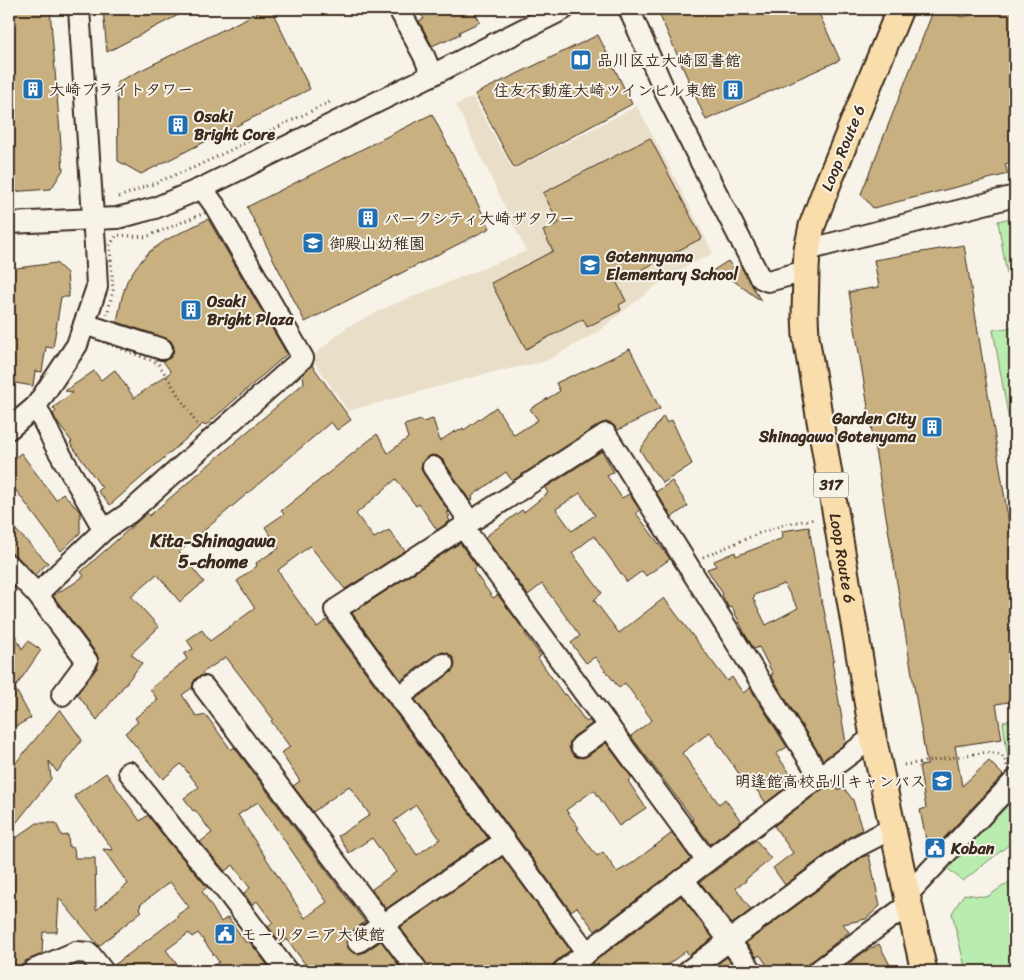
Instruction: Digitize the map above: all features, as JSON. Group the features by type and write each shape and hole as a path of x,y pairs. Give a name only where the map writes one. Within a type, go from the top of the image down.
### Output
{"main road":[{"name":"Loop Route 6","path":"900,9 812,226 807,261 805,315 806,337 874,737 924,971"}],"street":[{"path":"9,429 36,406 77,345 97,287 79,9"},
{"path":"399,9 432,75"},
{"path":"9,223 117,218 154,208 202,188 564,9"},
{"path":"629,9 666,94 761,278 768,281 807,261 1015,196"},
{"path":"37,594 104,530 129,513 303,358 215,206 202,188"},
{"path":"84,324 162,349"},
{"path":"36,406 55,445 104,530"},
{"path":"587,953 335,610 606,434 820,777"},
{"path":"433,467 467,524 609,726 707,861"},
{"path":"9,565 37,594 87,661 62,695"},
{"path":"399,697 443,664"},
{"path":"204,687 418,971"},
{"path":"581,746 609,726"},
{"path":"563,971 874,737"},
{"path":"129,772 175,831 227,892 287,971"},
{"path":"818,971 908,900 1011,774"},
{"path":"688,971 856,847 893,828"},
{"path":"358,942 505,840"},
{"path":"683,880 752,971"},
{"path":"34,970 76,952 88,953 103,971"}],"path":[{"path":"114,199 193,168 335,100"},
{"path":"206,212 294,356 204,435 158,363 102,341 104,331 113,290 110,245 117,235 146,237 206,212"},
{"path":"687,564 785,524 836,516"},
{"path":"904,766 987,752 1000,754 1011,774"}],"shaded area":[{"name":"Gotennyama Elementary School","path":"473,97 513,170 637,106 713,253 667,277 596,333 544,362 485,374 348,411 311,357 347,327 387,307 526,251 456,105"}],"green space":[{"path":"1011,218 1015,237 1015,323 998,221"},
{"path":"1015,327 1015,455 993,330"},
{"path":"1015,719 1015,761 1009,767 1003,722"},
{"path":"1015,798 1015,840 963,881 947,868"},
{"path":"1015,878 1015,971 966,971 952,913 964,894 987,897"}],"building":[{"name":"大崎ブライトタワー","path":"9,9 50,9 63,170 51,189 9,192"},
{"path":"103,9 190,9 107,52"},
{"name":"Osaki Bright Core","path":"265,9 271,9 310,89 141,174 118,161 117,82"},
{"path":"418,9 473,9 480,22 444,42 432,46 419,21 424,19"},
{"name":"住友不動産大崎ツインビル東館","path":"657,9 817,9 840,60 706,120"},
{"path":"934,9 962,17 993,9 1015,9 1015,161 1005,164 1008,174 873,208 861,194"},
{"path":"598,35 632,104 514,168 475,94"},
{"name":"パークシティ大崎ザタワー","path":"432,114 490,228 305,322 247,207"},
{"path":"650,138 702,238 617,283 626,301 619,305 621,310 587,327 583,319 526,349 491,283 553,251 543,231 559,223 543,193"},
{"name":"Osaki Bright Plaza","path":"208,219 287,354 205,426 203,424 110,505 98,491 102,488 57,422 53,414 56,411 53,408 73,392 65,391 94,371 101,380 115,370 134,398 171,372 163,361 170,358 173,353 174,347 171,341 117,322 122,297 127,281 149,252 166,240"},
{"name":"Garden City Shinagawa Gotenyama","path":"964,245 1015,561 1015,701 996,704 1002,739 955,746 962,786 989,761 1003,775 929,854 920,810 926,808 919,766 927,765 849,292 879,287 874,260"},
{"path":"728,261 734,269 740,265 761,301 730,278 704,276"},
{"path":"56,263 67,273 69,297 61,297 53,348 46,347 42,372 35,371 33,386 9,382 9,269"},
{"path":"630,349 660,409 618,430 611,423 600,424 512,481 506,472 472,496 473,499 470,501 443,460 438,456 432,455 427,457 422,462 421,468 449,512 447,513 450,516 448,517 450,521 437,530 419,504 416,506 396,479 356,514 374,538 389,530 405,551 345,589 310,546 278,570 317,627 327,620 488,838 386,909 372,889 396,872 372,838 349,853 338,836 370,815 349,786 313,812 293,786 300,781 281,753 290,747 271,721 273,719 226,657 202,673 204,675 196,678 192,688 182,695 197,717 206,715 231,750 234,747 365,922 348,936 346,943 349,949 353,953 359,954 381,941 403,971 310,971 287,939 281,943 268,927 273,923 257,901 252,905 244,893 250,888 233,865 225,871 200,842 212,833 184,798 199,787 181,764 163,779 125,733 138,722 135,718 158,700 150,689 187,659 184,654 193,649 187,640 202,630 210,641 254,609 237,581 257,566 256,563 279,548 265,527 284,514 281,511 377,434 388,453 408,438 404,425 433,419 440,441 455,431 455,433 463,428 464,430 496,407 514,435 538,420 530,409 560,391 556,383","holes":["258,802 327,902 305,918 238,815","416,805 440,839 417,855 394,821"]},
{"path":"312,365 351,420 337,430 331,422 179,552 204,582 180,602 157,574 131,596 159,627 131,654 142,663 97,720 77,694 97,668 99,662 97,654 53,596 84,576 81,572 147,513 149,516 304,383 303,374"},
{"path":"663,416 667,423 672,420 692,464 663,483 640,450"},
{"path":"602,451 614,472 607,476 622,498 629,494 640,510 636,513 670,559 646,576 642,571 627,582 594,536 572,553 602,593 594,600 619,633 664,598 727,681 732,677 743,693 750,688 787,747 776,754 795,780 766,803 748,778 744,781 710,732 682,753 719,804 725,799 741,821 710,844 631,736 652,720 625,683 619,688 595,657 586,663 571,643 580,636 542,584 528,595 485,537 522,510 524,512 548,493 545,488","holes":["580,493 595,515 572,531 556,509"]},
{"path":"21,453 56,500 63,493 80,512 80,533 61,551 9,481 9,463"},
{"path":"672,481 688,506 672,517 656,492"},
{"path":"9,523 48,563 35,575 18,557 9,553"},
{"path":"809,527 822,605 834,660 832,661 846,743 823,760 771,675 773,674 759,647 754,649 732,607 729,608 723,594 707,569 716,566 714,561 735,552 736,556 783,538 782,531","holes":["784,584 798,608 766,625 753,598 755,597 754,595"]},
{"path":"460,543 477,567 473,570 493,598 498,595 526,633 541,656 538,658 564,695 566,694 586,722 589,720 592,724 574,736 570,741 569,747 571,752 576,757 583,758 606,743 632,778 628,781 646,808 619,826 594,790 566,810 579,828 577,829 597,856 603,852 617,872 631,864 672,833 691,859 595,931 577,907 571,911 415,699 454,669 455,663 452,657 448,653 436,654 401,680 352,613"},
{"path":"9,623 22,649 28,641 41,650 15,688 31,718 9,730"},
{"path":"60,709 82,740 57,772 49,761 51,779 9,832 9,776 14,765"},
{"path":"106,773 140,821 148,815 207,887 202,891 221,922 228,917 246,943 249,941 272,971 205,971 219,962 198,933 192,937 189,933 166,950 182,971 115,971 113,966 189,907 170,882 140,905 139,908 142,911 99,946 59,898 57,932 43,932 42,954 25,961 22,969 9,968 9,843 37,823 56,823 62,836 68,835 69,847 74,848 75,858 95,858 96,910 128,884 103,849 113,850 74,796"},
{"path":"832,782 838,790 843,787 853,800 862,830 849,837 785,885 773,868 793,853 774,826"},
{"path":"756,840 771,859 736,888 751,910 732,924 700,882"},
{"path":"869,855 880,906 866,919 843,924 849,932 800,971 771,971 760,955 757,957 746,943 862,857"},
{"path":"502,857 570,950 555,962 551,971 430,971 400,927"},
{"path":"681,896 713,938 689,955 686,951 659,971 582,971"},
{"path":"879,944 893,971 838,971 864,952"},
{"path":"727,957 737,971 708,971"}],"place":[{"name":"品川区立大崎図書館","path":"581,60"},
{"name":"大崎ブライトタワー","path":"33,89"},
{"name":"住友不動産大崎ツインビル東館","path":"733,90"},
{"name":"Osaki Bright Core","path":"178,125"},
{"name":"パークシティ大崎ザタワー","path":"368,218"},
{"name":"御殿山幼稚園","path":"313,243"},
{"name":"Gotennyama Elementary School","path":"590,265"},
{"name":"Osaki Bright Plaza","path":"191,310"},
{"name":"Garden City Shinagawa Gotenyama","path":"932,427"},
{"name":"明逢館高校品川キャンパス","path":"942,781"},
{"name":"Koban","path":"935,848"},
{"name":"モーリタニア大使館","path":"225,934"}],"district":[{"name":"Kita-Shinagawa 5-chome","path":"213,551"}]}
